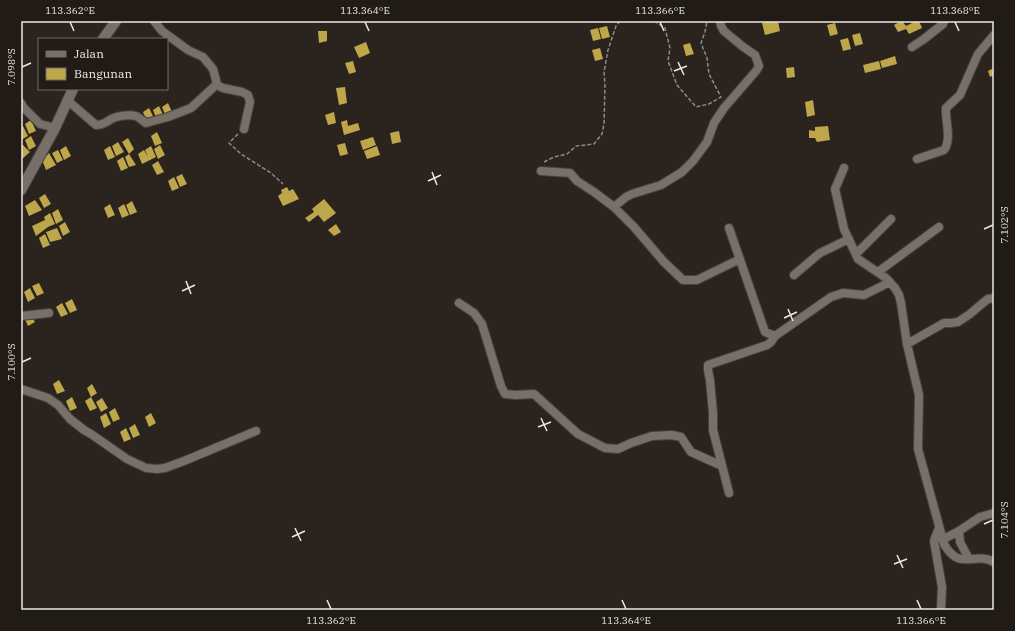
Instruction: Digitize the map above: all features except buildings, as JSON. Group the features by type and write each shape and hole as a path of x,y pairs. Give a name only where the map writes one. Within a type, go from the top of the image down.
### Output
{"street":[{"path":"104,38 116,21"},
{"path":"154,21 162,31 188,50 203,57 213,69 216,84 223,88 242,92 248,95 250,102 244,129"},
{"path":"614,207 626,197 661,185 682,172 707,142 714,123 724,108 759,66 755,55 724,31 720,21"},
{"path":"912,47 943,24 944,21"},
{"path":"917,159 946,148 948,133 946,108 960,95 978,54 994,35"},
{"path":"67,100 96,126 106,123 114,118 130,115 137,116 146,124 191,108 216,84"},
{"path":"21,190 72,90"},
{"path":"21,103 40,124 54,128"},
{"path":"844,168 836,189 844,228 858,259 886,278 899,295 907,344 919,395 918,449 942,540 946,548 957,557 964,560 983,558 994,562"},
{"path":"541,171 570,173 577,181 614,207 634,227 664,262 683,280 697,280 740,259"},
{"path":"856,254 891,219"},
{"path":"878,272 939,227"},
{"path":"729,228 765,332 775,336"},
{"path":"794,276 820,254 850,240"},
{"path":"729,493 713,430 713,413 708,366 767,345 775,336 831,298 843,293 864,295 890,282"},
{"path":"907,344 944,323 958,322 988,299 994,298"},
{"path":"459,303 474,313 482,324 501,386 505,394 534,394 578,434 605,448 618,449 652,436 672,435 681,437 690,452 722,466"},
{"path":"21,316 49,313"},
{"path":"21,389 48,398 58,405 70,419 84,430 127,459 146,468 165,468 184,462 256,431"},
{"path":"942,540 980,517 994,514"},
{"path":"939,528 934,538 934,542 942,587 941,610"},
{"path":"959,531 960,542 969,559"}],"path":[{"path":"541,171 542,164 554,157 567,154 576,146 594,144 602,134 604,124 604,72 608,50 616,26 620,21"},
{"path":"654,21 665,28 670,48 668,61 677,85 696,107 709,104 721,97 709,74 707,58 701,42 707,21"},
{"path":"244,129 230,143 241,154 271,173 283,184"}]}
